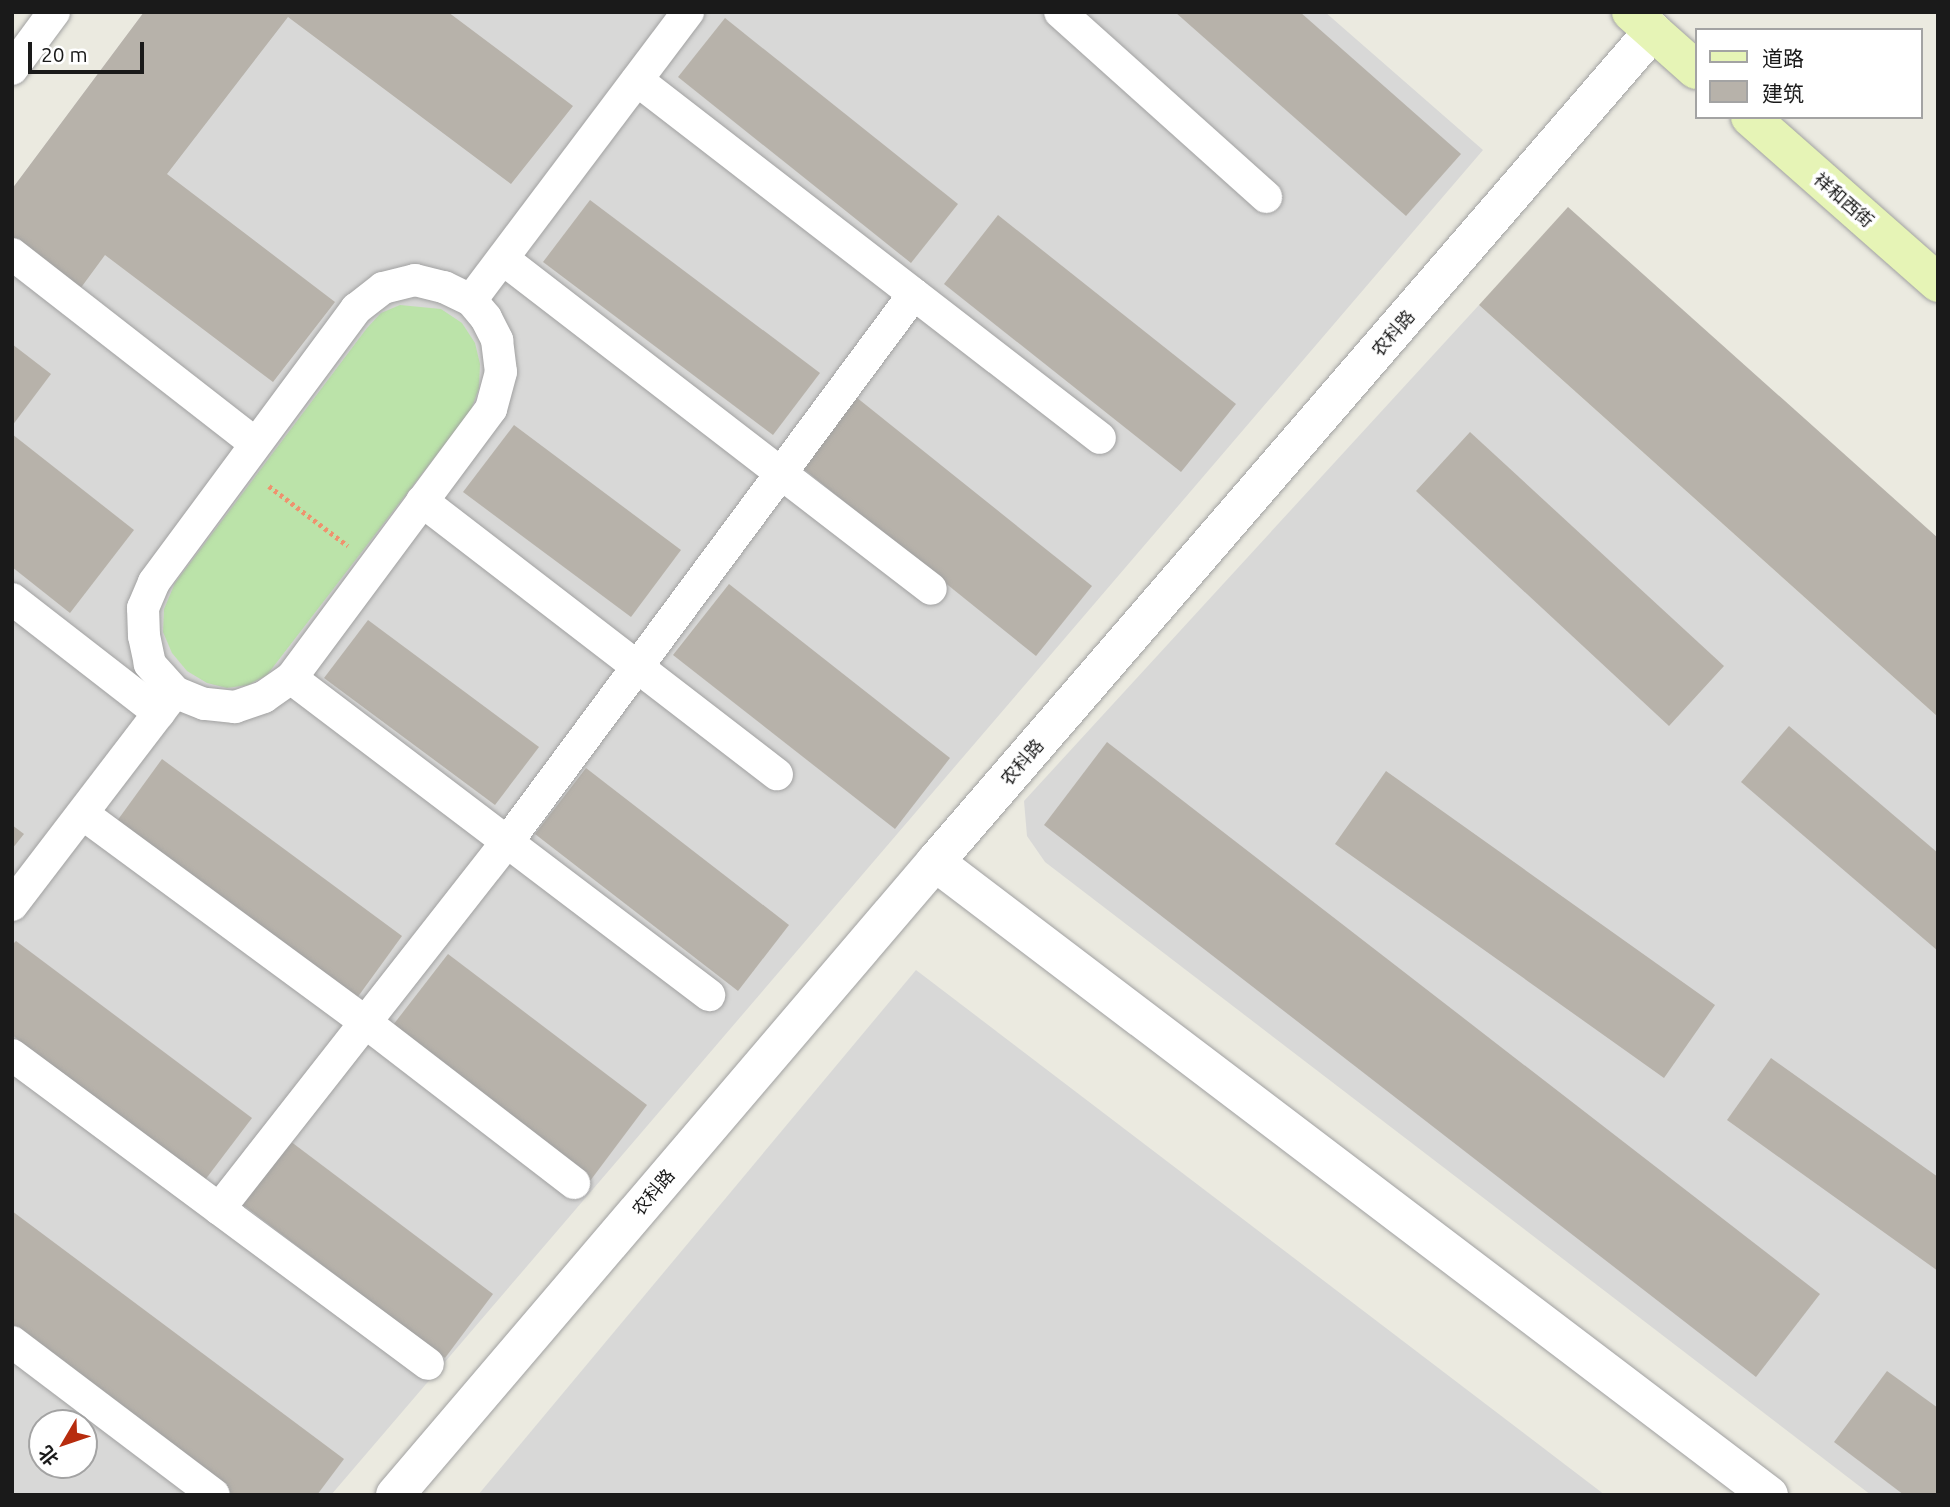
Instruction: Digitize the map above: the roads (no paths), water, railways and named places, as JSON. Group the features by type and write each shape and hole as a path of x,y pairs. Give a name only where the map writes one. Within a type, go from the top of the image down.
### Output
{"main road":[{"path":"1642,22 1694,68"},
{"name":"祥和西街","path":"1752,119 1938,283"}],"street":[{"path":"12,69 54,12"},
{"path":"471,300 688,12"},
{"path":"1060,12 1266,198"},
{"name":"农科路","path":"395,1495 935,862 1642,22"},
{"path":"637,80 1100,438"},
{"path":"12,254 247,453"},
{"path":"503,259 931,589"},
{"path":"12,599 167,703 235,707 264,696 290,678 491,409 501,372 498,340 486,318 471,300 443,287 415,281 383,288 356,309 247,453 154,582 143,608 144,636 150,664 167,703"},
{"path":"219,1209 508,841 914,294"},
{"path":"422,501 776,774"},
{"path":"290,678 709,995"},
{"path":"12,905 167,703"},
{"path":"83,814 365,1022 574,1183"},
{"path":"935,862 1769,1495"},
{"path":"12,1055 428,1364"},
{"path":"12,1342 214,1495"}]}
